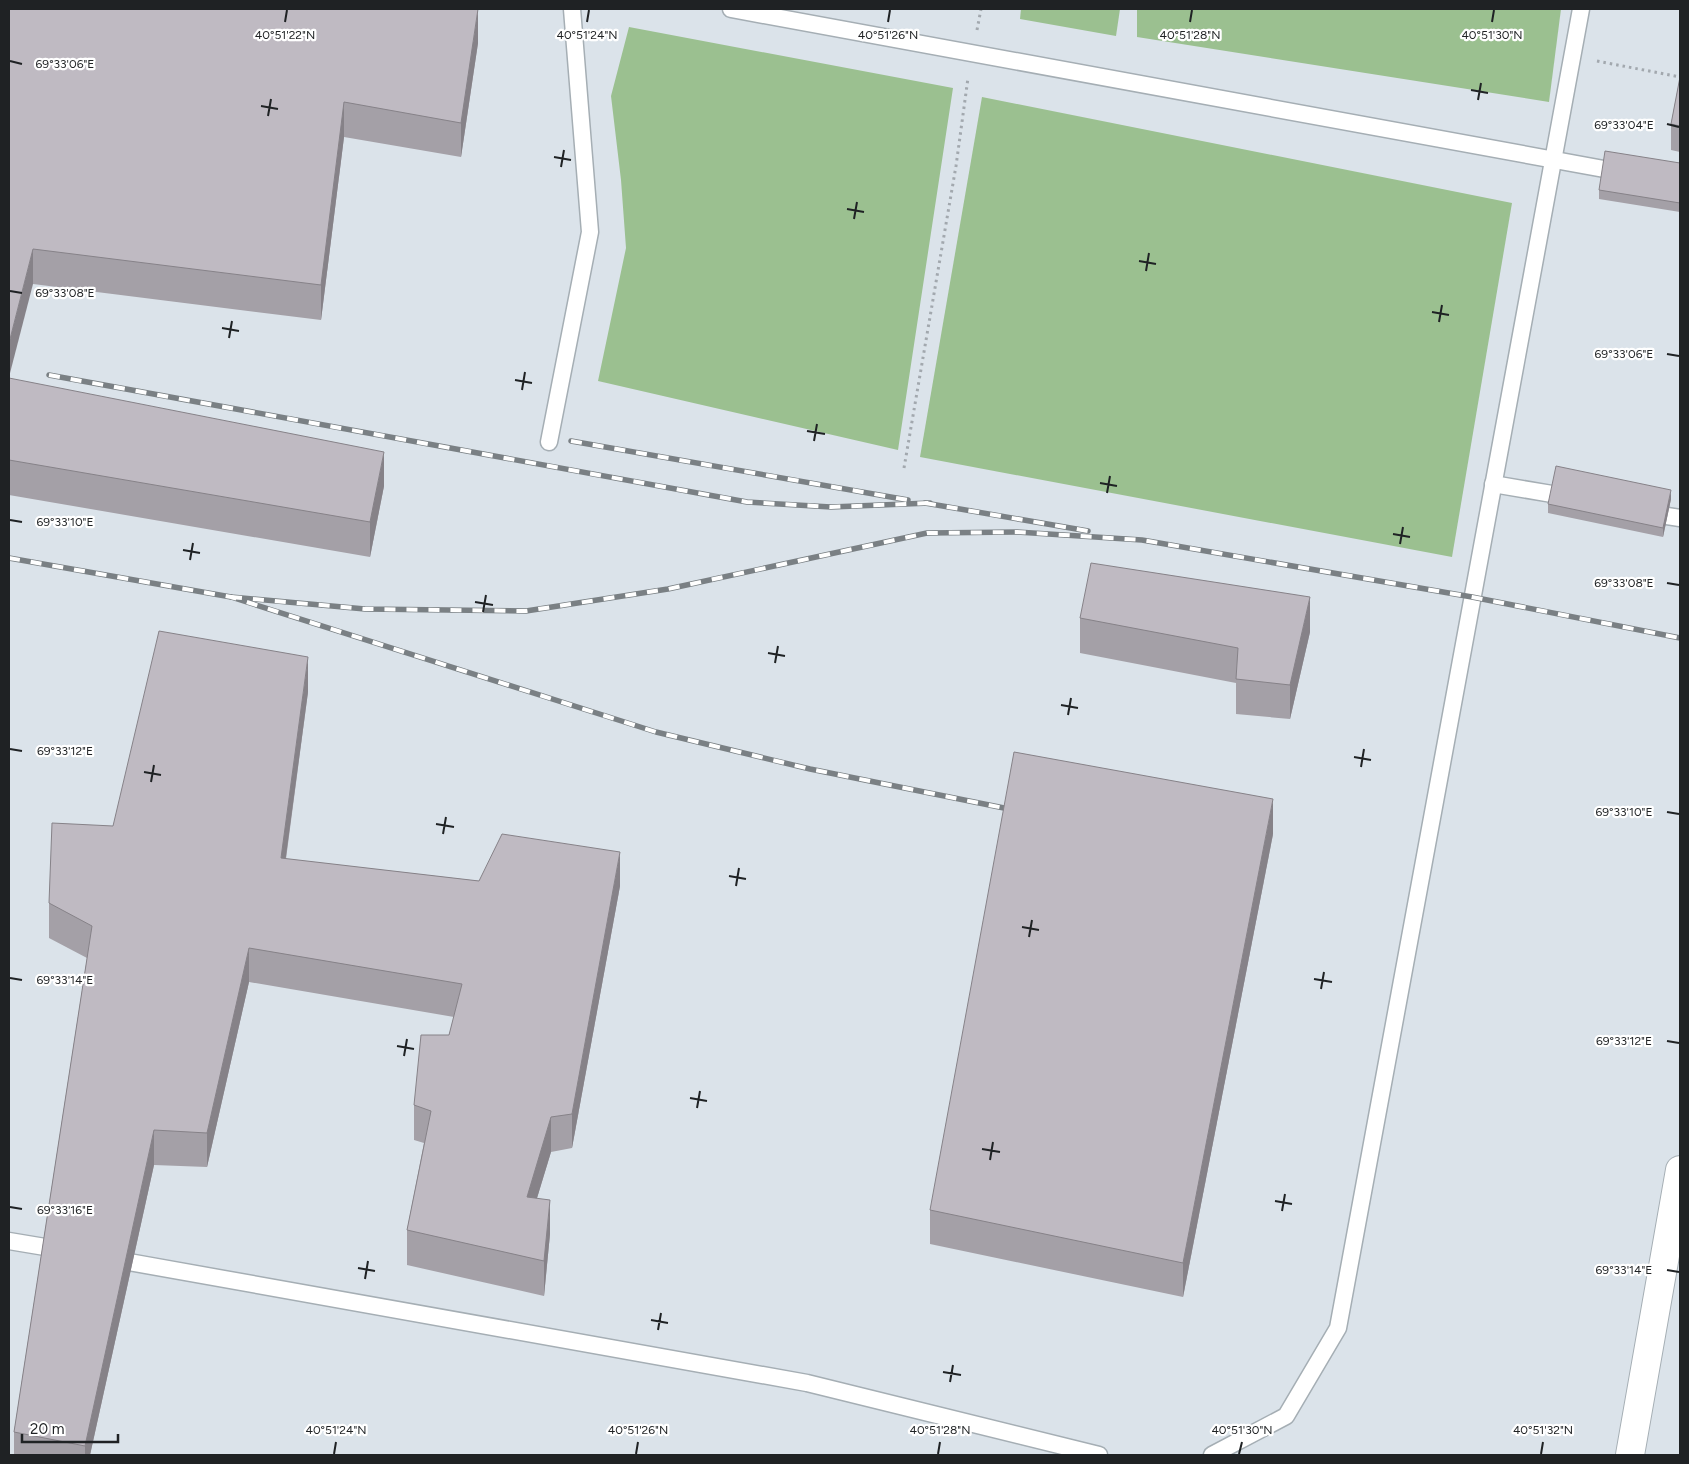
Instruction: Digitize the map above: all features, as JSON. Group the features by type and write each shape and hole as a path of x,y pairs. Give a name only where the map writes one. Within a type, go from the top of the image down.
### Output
{"street":[{"path":"1630,1455 1680,1170"}],"lane":[{"path":"731,9 1604,169"},
{"path":"1212,1455 1286,1416 1338,1328 1581,9"},
{"path":"548,442 590,232 573,16"},
{"path":"1493,484 1552,494"},
{"path":"9,1241 77,1253"},
{"path":"96,1256 807,1383 1099,1455"}],"path":[{"path":"1572,56 1680,77"},
{"path":"904,468 956,166 965,94"}],"green space":[{"path":"1021,9 1120,9 1116,36 1020,19"},
{"path":"1137,9 1561,9 1549,102 1137,37"},
{"path":"629,27 953,88 898,450 598,381 626,248 621,180 611,96"},
{"path":"982,97 1512,203 1452,557 920,457"}],"building":[{"path":"9,9 478,9 461,123 344,102 321,285 33,249 9,343"},
{"path":"1680,77 1680,126 1671,124"},
{"path":"1605,151 1680,163 1680,203 1599,190"},
{"path":"9,378 384,452 370,522 9,460"},
{"path":"1556,466 1671,490 1663,528 1548,504"},
{"path":"1091,563 1310,597 1290,685 1236,679 1238,648 1080,618"},
{"path":"159,631 308,657 281,858 479,881 502,834 620,852 572,1114 551,1117 527,1197 550,1200 544,1261 407,1230 431,1111 414,1105 421,1035 449,1035 462,984 249,948 207,1133 154,1130 85,1446 14,1432 92,926 49,903 52,823 113,826"},
{"path":"1014,752 1273,799 1183,1263 930,1210"}],"railway":[{"path":"49,375 747,502 831,507 930,503"},
{"path":"571,441 908,500"},
{"path":"925,503 1088,531"},
{"path":"231,597 365,609 526,611 668,589 927,533 1017,532 1142,540 1472,597 1680,638"},
{"path":"9,558 231,597 656,732 810,769 1009,809"}]}
